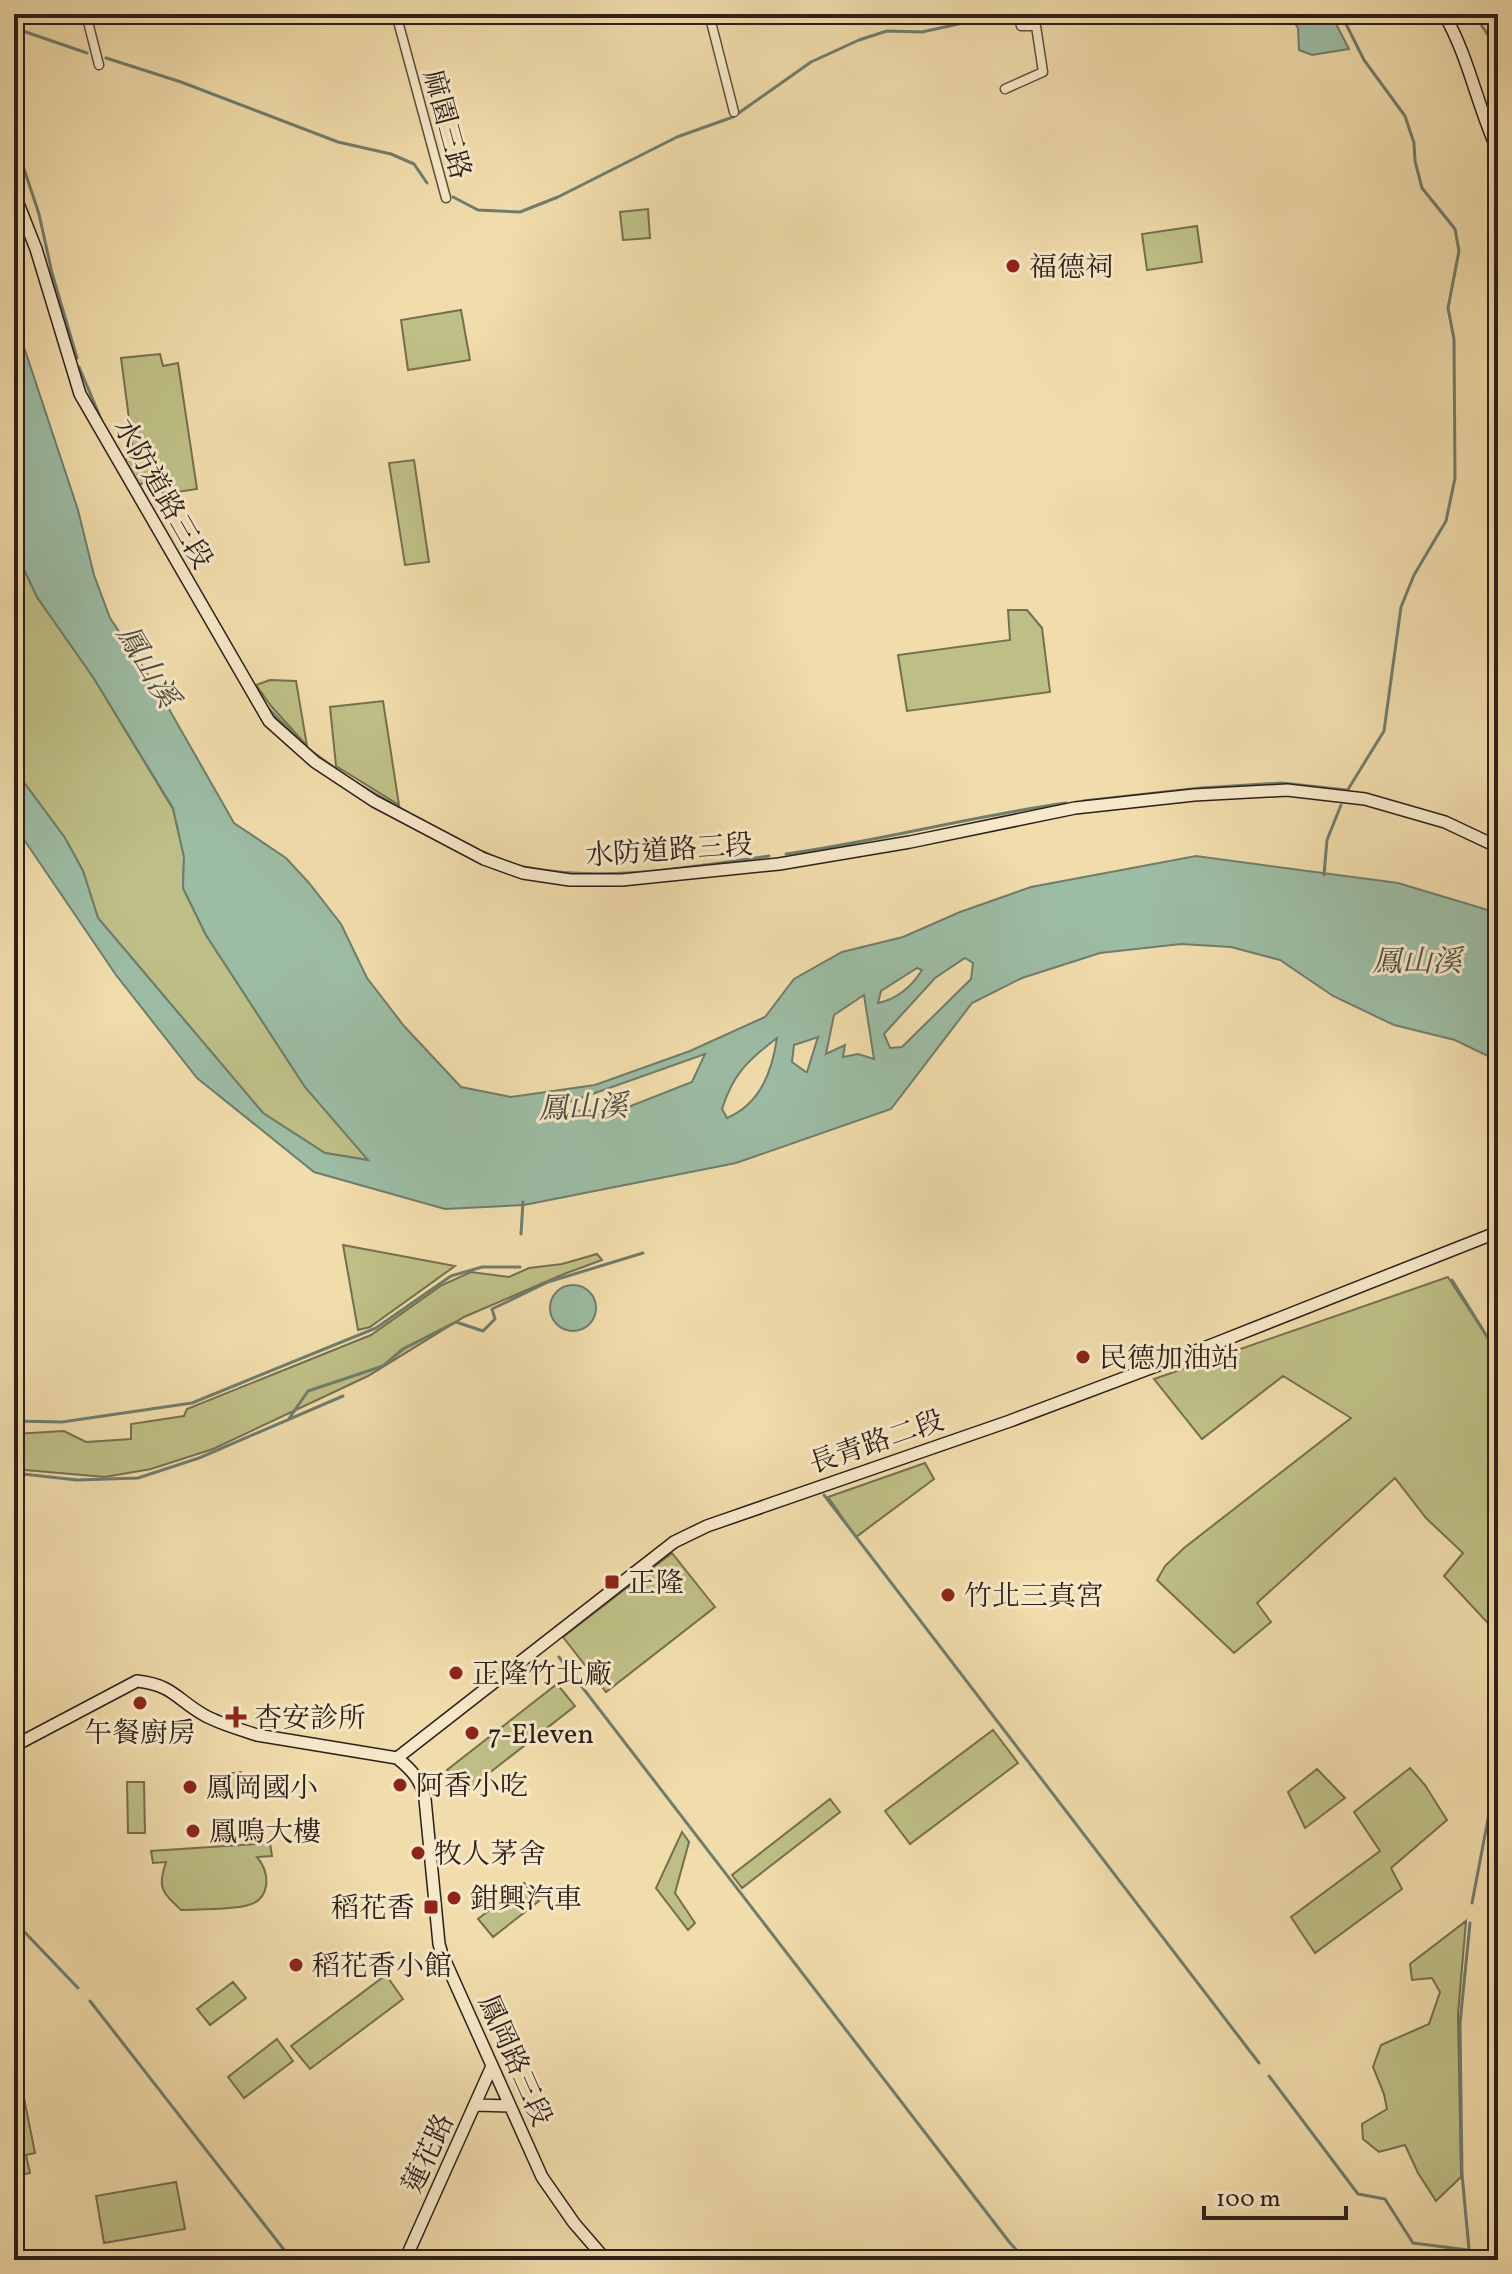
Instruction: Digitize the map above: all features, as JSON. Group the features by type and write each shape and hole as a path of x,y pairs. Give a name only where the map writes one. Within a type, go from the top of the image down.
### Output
{"street":[{"path":"86,14 99,65"},
{"name":"麻園三路","path":"396,14 446,198"},
{"path":"709,14 734,112"},
{"path":"1005,89 1043,72 1036,26 1021,26 1018,14"},
{"path":"1444,14 1461,44 1488,130 1498,151"},
{"name":"水防道路三段","path":"14,193 36,249 80,394 269,721 315,762 374,801 484,859 523,873 570,880 636,879 779,864 910,842 1075,808 1194,795 1287,790 1365,799 1445,822 1498,847"},
{"name":"長青路二段","path":"397,1758 674,1542 707,1526 1010,1421 1498,1232"},
{"path":"14,1746 137,1681 157,1683 203,1715 257,1735 397,1758"},
{"name":"鳳岡路三段","path":"397,1758 412,1770 423,1787 439,1944 542,2177 574,2223 606,2260"},
{"name":"蓮花路","path":"405,2260 492,2066"},
{"path":"476,2105 510,2106"}],"green space":[{"path":"648,209 650,238 623,240 620,212"},
{"path":"1197,226 1202,262 1147,270 1142,234"},
{"path":"461,310 470,360 408,370 401,320"},
{"path":"160,354 163,366 178,363 197,489 164,494 151,481 137,485 124,463 133,449 121,358"},
{"path":"414,460 429,562 405,565 389,463"},
{"path":"14,548 37,597 93,677 173,809 184,857 183,888 206,935 305,1087 369,1160 325,1153 263,1113 98,918 83,871 65,838 14,769"},
{"path":"1008,610 1027,610 1042,628 1050,692 907,711 898,655 1010,640"},
{"path":"270,680 296,681 307,746 256,685"},
{"path":"383,701 399,805 336,766 330,707"},
{"path":"343,1245 455,1266 370,1327 358,1330"},
{"path":"597,1254 602,1260 464,1317 368,1376 213,1449 151,1469 105,1477 25,1470 14,1459 14,1434 64,1431 86,1442 131,1439 131,1424 184,1416 187,1409 371,1335 442,1285 471,1272 509,1277 529,1268 562,1264"},
{"path":"1448,1277 1498,1354 1498,1634 1444,1576 1463,1553 1426,1518 1395,1478 1257,1603 1271,1622 1234,1653 1157,1580 1165,1566 1184,1548 1351,1418 1283,1376 1202,1439 1154,1379"},
{"path":"925,1463 934,1479 856,1537 828,1497"},
{"path":"672,1553 715,1607 606,1692 563,1637"},
{"path":"557,1684 575,1706 465,1792 447,1770"},
{"path":"993,1730 1018,1763 910,1844 885,1811"},
{"path":"1410,1768 1447,1820 1391,1868 1402,1889 1315,1953 1291,1917 1380,1851 1354,1812"},
{"path":"1317,1769 1345,1798 1305,1828 1288,1792"},
{"path":"241,1772 243,1790 218,1792 216,1775"},
{"path":"127,1782 144,1782 145,1833 128,1833"},
{"path":"830,1799 840,1812 742,1888 732,1875"},
{"path":"682,1832 689,1842 675,1893 695,1923 688,1930 656,1888"},
{"path":"270,1843 272,1856 257,1857 266,1879 260,1899 245,1906 221,1909 181,1910 163,1889 166,1862 153,1863 151,1851"},
{"path":"524,1883 539,1901 493,1937 478,1919"},
{"path":"1466,1921 1458,2014 1461,2177 1436,2201 1405,2145 1379,2152 1363,2139 1362,2124 1387,2109 1373,2067 1381,2045 1429,2024 1440,1992 1432,1978 1412,1980 1410,1964"},
{"path":"386,1975 403,1999 310,2069 291,2046"},
{"path":"233,1982 246,1998 210,2025 197,2009"},
{"path":"277,2039 293,2061 244,2098 228,2077"},
{"path":"14,2048 35,2153 26,2155 30,2173 19,2175 14,2153"},
{"path":"176,2182 185,2229 104,2243 96,2196"}],"water":[{"path":"1289,14 1331,14 1349,49 1312,55 1299,50 1298,28"},
{"name":"鳳山溪","path":"14,317 110,618 157,688 234,823 286,858 309,883 341,924 367,978 404,1026 461,1087 511,1097 595,1085 690,1051 765,1017 794,979 842,952 903,937 960,912 1031,887 1196,856 1398,883 1498,913 1498,1061 1455,1040 1394,1025 1333,996 1280,960 1231,947 1181,944 1100,953 1022,978 972,1003 891,1109 736,1163 524,1205 445,1209 314,1172 197,1078 116,975 14,825 14,769 65,838 83,871 98,918 263,1113 325,1153 368,1160 305,1087 206,935 183,888 184,857 173,808 93,677 37,597 14,548","holes":["965,958 973,963 971,979 902,1047 890,1048 884,1034 935,978","917,968 922,970 903,991 878,1003 881,991","864,995 874,1059 858,1054 843,1057 845,1045 826,1054 834,1015","818,1037 807,1072 792,1062 794,1045","777,1038 768,1075 756,1096 727,1118 722,1109 731,1086 758,1053","705,1054 692,1082 618,1111 547,1110"]},
{"path":"573,1285 582,1286 589,1292 595,1299 595,1317 589,1324 582,1330 573,1331 564,1330 557,1324 551,1317 550,1308 551,1299 557,1292 564,1286"}],"waterway":[{"path":"1028,17 1054,14"},
{"path":"1341,14 1364,60 1405,116 1414,143 1422,188 1455,229 1459,251 1448,308 1454,339 1455,478 1446,521 1414,575 1401,607 1384,731 1347,791"},
{"path":"1474,14 1498,50"},
{"path":"453,197 478,210 520,212 558,197 677,137 733,117 811,62 859,40 887,31 922,32 990,17 1016,18"},
{"path":"14,28 87,53"},
{"path":"106,58 181,82 338,142 391,154 414,164 427,183"},
{"path":"14,139 39,214 52,273 77,358"},
{"path":"79,367 101,419"},
{"path":"266,706 300,741"},
{"path":"308,749 353,781 403,810"},
{"path":"1083,801 1282,783 1346,790"},
{"path":"786,854 1066,803"},
{"path":"1324,875 1327,840 1341,805"},
{"path":"483,852 524,867 585,874 646,872 769,856"},
{"path":"521,1234 523,1202"},
{"path":"288,1420 308,1391 383,1366 403,1349 456,1322 483,1331 495,1319 492,1309 548,1282 643,1253"},
{"path":"14,1421 62,1422 192,1403 376,1328 451,1276 482,1267 520,1267"},
{"path":"1452,1280 1498,1354"},
{"path":"14,1473 77,1480 138,1478 199,1458 343,1396"},
{"path":"824,1495 1259,2063"},
{"path":"559,1657 1026,2260"},
{"path":"1472,1903 1498,1767"},
{"path":"14,1921 78,1988"},
{"path":"1470,1923 1460,2023 1462,2174 1470,2260"},
{"path":"90,2001 292,2260"},
{"path":"1269,2076 1358,2194 1385,2199 1413,2243 1468,2250"}],"place":[{"name":"福德祠","path":"1013,266"},
{"name":"民德加油站","path":"1083,1357"},
{"name":"正隆","path":"612,1582"},
{"name":"竹北三真宮","path":"948,1595"},
{"name":"正隆竹北廠","path":"456,1673"},
{"name":"午餐廚房","path":"140,1703"},
{"name":"杏安診所","path":"236,1717"},
{"name":"7-Eleven","path":"472,1733"},
{"name":"阿香小吃","path":"400,1785"},
{"name":"鳳岡國小","path":"190,1787"},
{"name":"鳳鳴大樓","path":"193,1831"},
{"name":"牧人茅舍","path":"418,1853"},
{"name":"鉗興汽車","path":"454,1898"},
{"name":"稻花香","path":"431,1907"},
{"name":"稻花香小館","path":"296,1965"}]}
